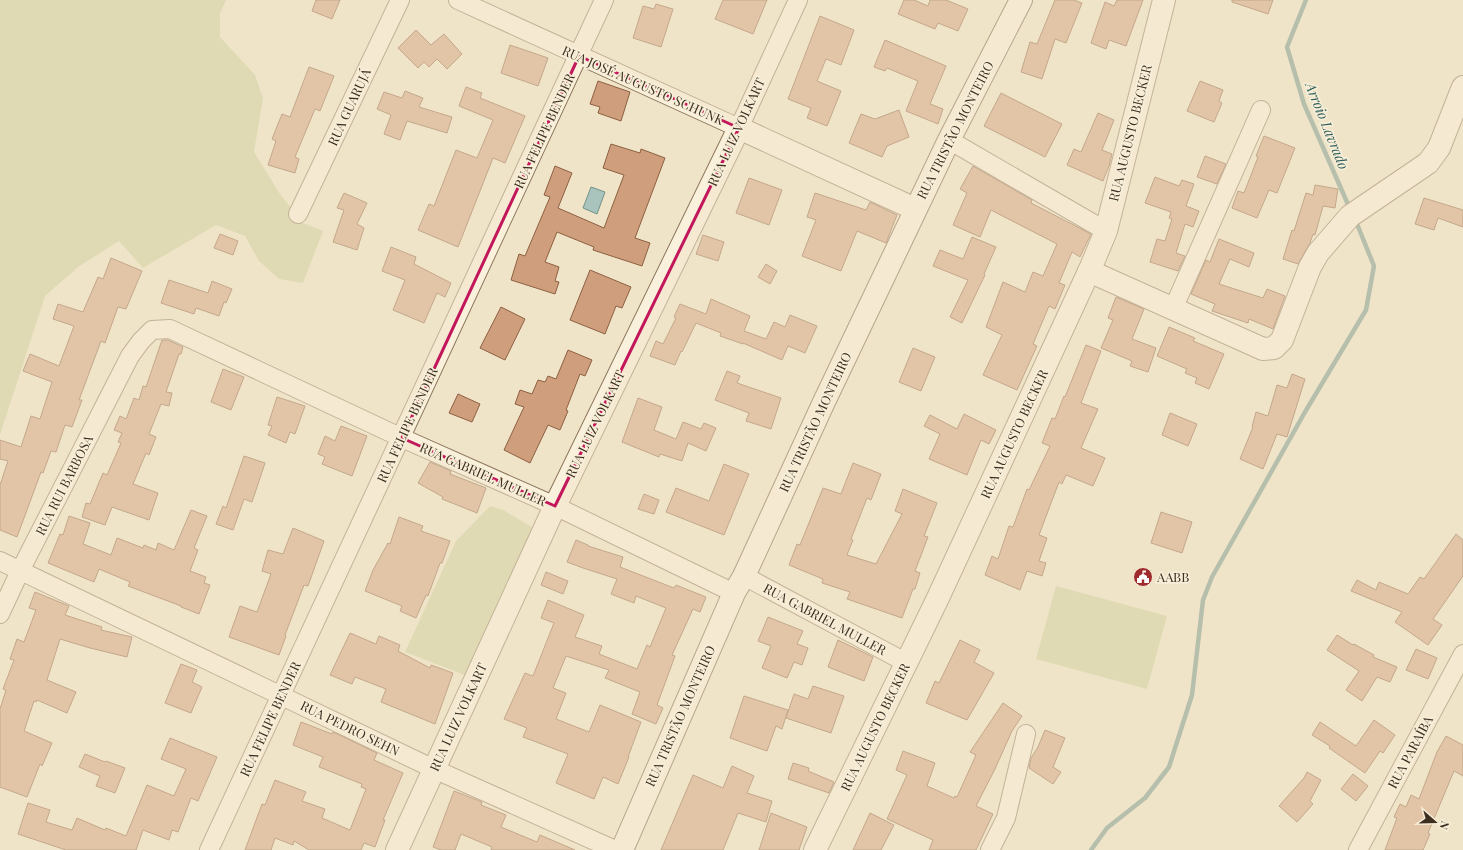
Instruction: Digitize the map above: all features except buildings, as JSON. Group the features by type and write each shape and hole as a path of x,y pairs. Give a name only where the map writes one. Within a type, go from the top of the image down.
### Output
{"street":[{"name":"RUA GUARUJÁ","path":"298,214 400,0"},
{"name":"RUA JOSÉ AUGUSTO SCHUNK","path":"458,0 915,210"},
{"name":"RUA FELIPE BENDER","path":"209,850 402,438 604,0"},
{"name":"RUA LUIZ VOLKART","path":"397,850 555,506 739,128 798,0"},
{"name":"RUA TRISTÃO MONTEIRO","path":"622,850 739,584 915,210 1021,0"},
{"name":"RUA AUGUSTO BECKER","path":"815,850 907,663 1089,271 1106,230 1164,0"},
{"path":"1089,271 1263,349 1274,348 1282,340 1310,267 1318,253 1350,216 1428,163 1439,148 1463,87"},
{"path":"1173,309 1261,110"},
{"path":"949,140 1106,230"},
{"name":"RUA GABRIEL MULLER","path":"130,356 141,341 152,330 170,329 402,438 555,506 739,584 907,663"},
{"name":"RUA RUI BARBOSA","path":"0,614 20,571 130,356"},
{"name":"RUA PEDRO SEHN","path":"0,561 434,769 615,850"},
{"name":"RUA PARAÍBA","path":"1358,850 1463,654"},
{"path":"990,850 1006,818 1026,734"}],"highlighted area":[{"path":"579,56 739,128 555,506 402,438"}],"green space":[{"path":"0,0 226,0 220,14 220,37 255,75 263,98 254,152 280,194 303,223 323,231 303,283 279,279 259,261 245,236 216,225 143,268 119,241 78,267 45,296 0,435"},
{"path":"490,506 503,510 537,530 470,677 405,652 456,541"},
{"path":"1056,586 1167,616 1147,689 1036,659"}],"water":[{"path":"591,187 605,192 597,214 583,208"}],"waterway":[{"name":"Arroio Lavrado","path":"1306,0 1287,47 1304,104 1350,209"},
{"path":"1091,850 1107,828 1145,798 1169,767 1192,695 1203,600 1212,577 1305,412 1366,310 1374,266 1355,219"}],"place":[{"name":"AABB","path":"1143,577"}]}
